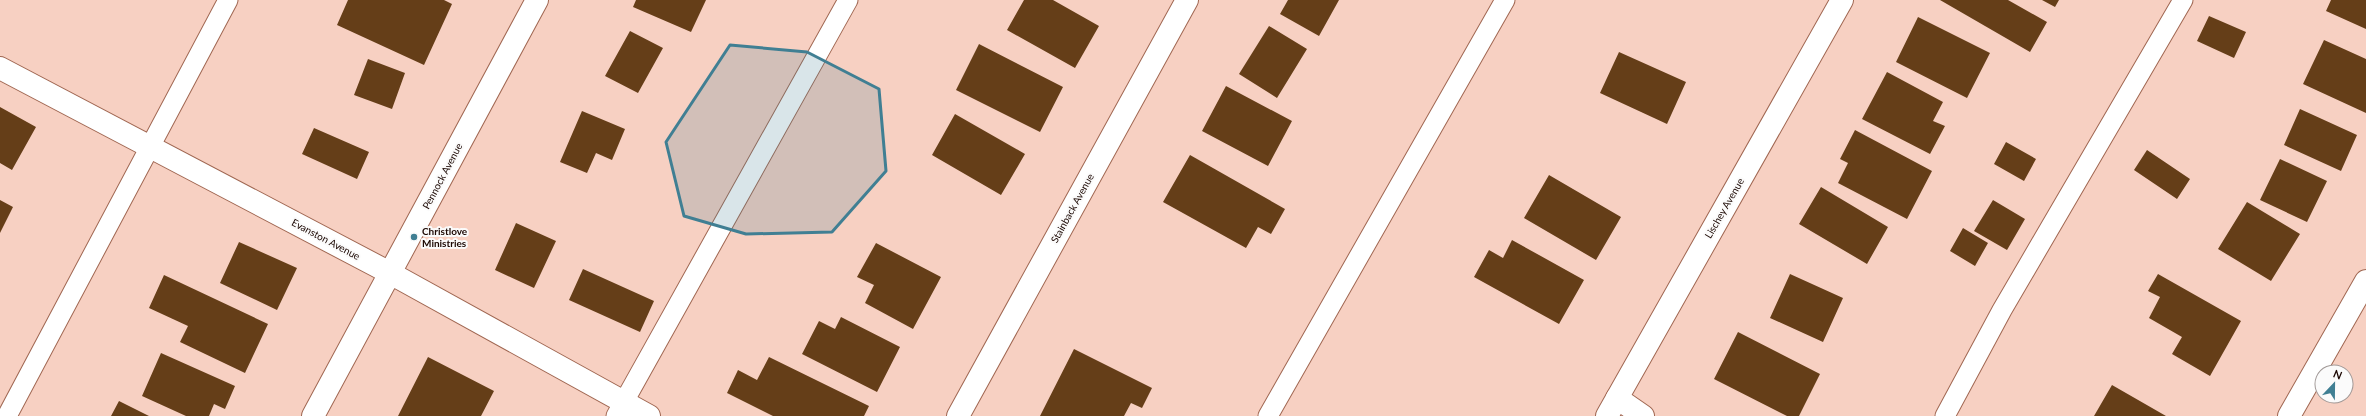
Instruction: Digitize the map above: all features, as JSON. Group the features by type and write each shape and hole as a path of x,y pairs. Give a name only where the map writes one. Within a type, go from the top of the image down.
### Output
{"street":[{"name":"Pennock Avenue","path":"313,416 538,0"},
{"name":"Stainback Avenue","path":"958,416 1187,0"},
{"name":"Lischey Avenue","path":"1612,407 1842,0"},
{"name":"Evanston Avenue","path":"0,68 390,273 620,409 649,416"},
{"path":"2288,416 2366,281"},
{"path":"1612,407 1643,416"}],"lane":[{"path":"7,416 148,147 228,0"},
{"path":"620,409 848,0"},
{"path":"1268,416 1505,0"},
{"path":"1945,416 2002,310 2183,0"}],"highlighted area":[{"path":"730,45 807,52 879,89 886,171 832,232 746,234 684,216 666,142"}],"building":[{"path":"348,0 444,0 452,4 424,65 337,25"},
{"path":"636,0 706,0 691,32 633,7"},
{"path":"1024,0 1053,0 1099,26 1075,68 1007,30"},
{"path":"1288,0 1339,0 1319,36 1280,14"},
{"path":"1940,0 2008,0 2047,22 2030,52"},
{"path":"2042,0 2059,0 2055,7"},
{"path":"2331,0 2366,0 2366,29 2326,11"},
{"path":"2209,16 2246,32 2234,58 2197,41"},
{"path":"1918,17 1990,53 1967,98 1896,62"},
{"path":"1269,26 1307,49 1277,98 1239,74"},
{"path":"630,31 663,48 638,93 605,76"},
{"path":"2324,40 2366,59 2366,113 2303,84"},
{"path":"979,44 1063,87 1040,132 956,90"},
{"path":"1619,52 1686,82 1667,124 1600,93"},
{"path":"368,59 405,73 392,109 354,95"},
{"path":"1887,72 1943,102 1933,121 1945,126 1930,154 1862,119"},
{"path":"1226,86 1292,121 1268,166 1202,131"},
{"path":"0,107 36,127 12,170 0,163"},
{"path":"2300,109 2357,135 2341,171 2284,145"},
{"path":"582,111 625,129 612,160 596,153 587,173 560,162"},
{"path":"955,114 1025,154 1001,195 932,155"},
{"path":"314,128 369,152 357,179 302,154"},
{"path":"1855,130 1932,171 1907,219 1838,183 1848,163 1840,159"},
{"path":"2006,142 2036,159 2024,181 1994,164"},
{"path":"2147,150 2190,179 2177,199 2134,170"},
{"path":"1190,155 1285,209 1271,234 1258,227 1246,248 1163,202"},
{"path":"2280,159 2327,181 2307,222 2260,200"},
{"path":"1549,175 1621,217 1596,260 1524,218"},
{"path":"1821,187 1888,227 1867,264 1799,224"},
{"path":"0,200 13,207 0,233"},
{"path":"1993,200 2025,219 2007,250 1974,231"},
{"path":"2247,202 2300,234 2271,281 2218,249"},
{"path":"516,223 556,241 534,288 495,270"},
{"path":"1963,228 1988,243 1975,266 1950,251"},
{"path":"1512,240 1584,280 1559,324 1474,277 1489,250 1503,258"},
{"path":"239,242 297,268 277,310 220,283"},
{"path":"876,243 941,277 913,329 865,303 874,285 857,277"},
{"path":"583,269 654,301 640,332 569,300"},
{"path":"1790,274 1843,298 1823,342 1770,318"},
{"path":"2158,274 2241,321 2210,376 2172,354 2182,337 2149,318 2160,297 2148,291"},
{"path":"164,275 268,324 245,373 180,342 188,326 149,308"},
{"path":"841,317 900,347 877,392 802,354 819,321 835,329"},
{"path":"1738,332 1820,374 1799,416 1787,416 1714,379"},
{"path":"1074,349 1152,388 1142,408 1131,403 1124,416 1040,416"},
{"path":"161,353 235,386 225,409 214,404 209,416 186,416 142,396"},
{"path":"428,357 494,391 481,416 398,416"},
{"path":"769,357 869,406 864,416 773,416 727,393 738,370 757,380"},
{"path":"2112,385 2166,416 2094,416"},
{"path":"119,401 149,416 111,416"}],"place":[{"name":"Christlove Ministries","path":"414,237"}]}
